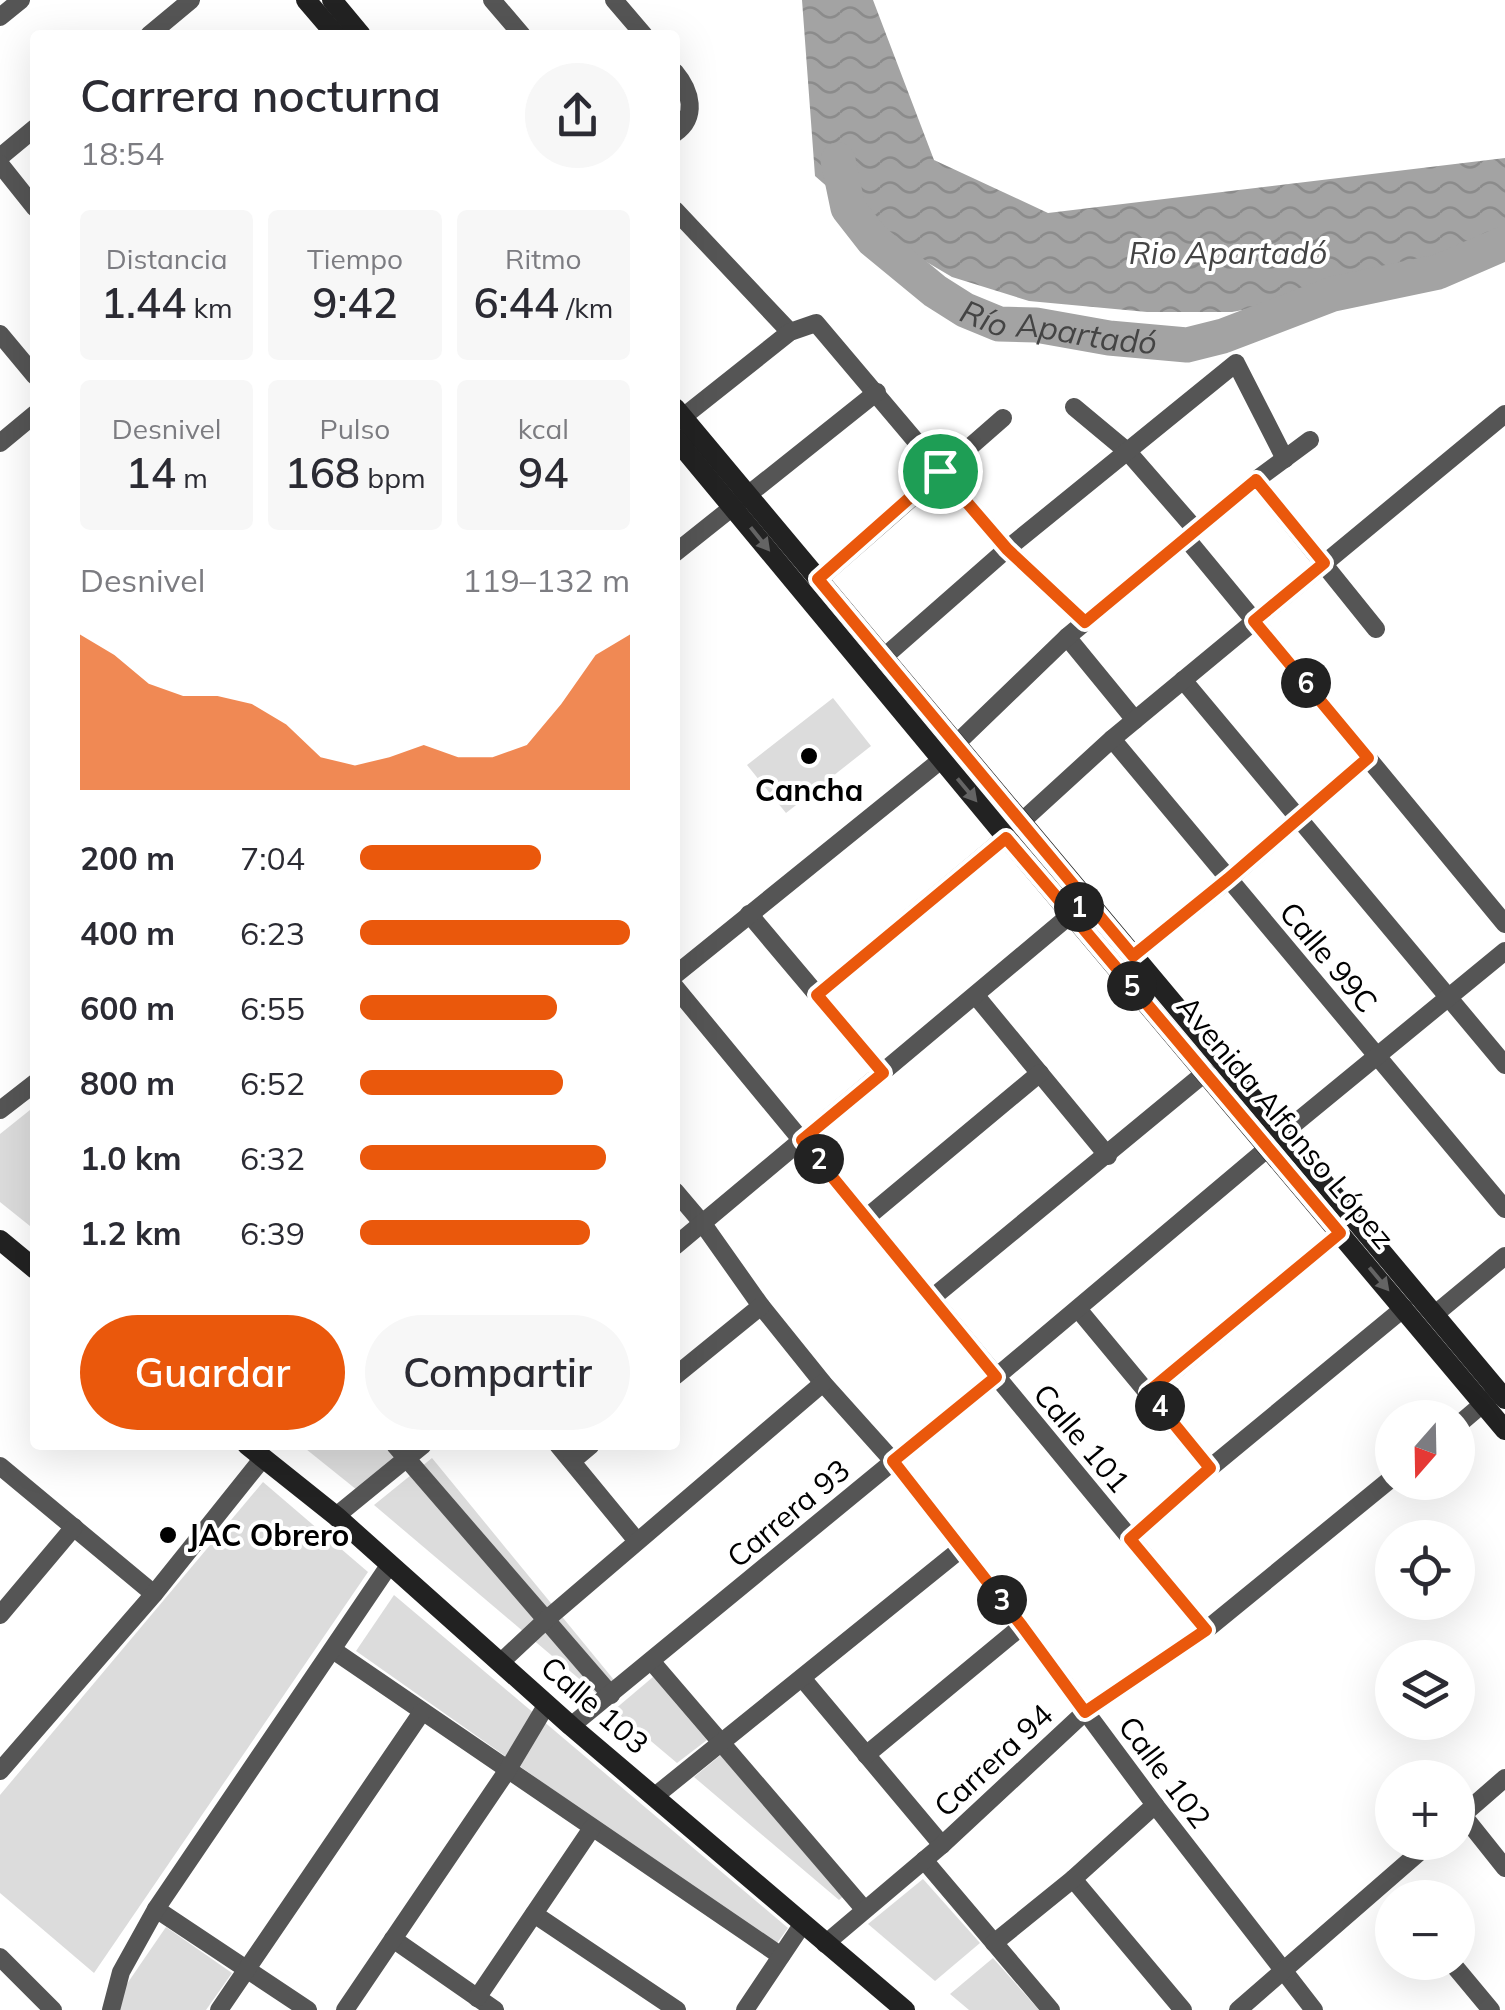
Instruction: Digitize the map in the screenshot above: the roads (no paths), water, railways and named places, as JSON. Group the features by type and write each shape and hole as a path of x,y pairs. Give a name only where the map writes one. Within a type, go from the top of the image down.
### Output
{"street":[{"path":"0,17 20,0"},
{"path":"158,30 191,0"},
{"path":"306,0 332,30"},
{"path":"492,0 518,30"},
{"path":"614,0 640,30"},
{"path":"337,2 357,30"},
{"path":"680,78 691,111 680,129"},
{"path":"30,133 0,161 30,201"},
{"path":"680,215 790,332"},
{"path":"680,411 790,332 816,323 1007,549 1085,622"},
{"path":"0,334 30,370"},
{"path":"884,657 1007,549 1236,362 1285,459"},
{"path":"680,549 877,392"},
{"path":"1074,407 1128,452 1254,621 1505,924"},
{"name":"Avenida Alfonso López","path":"680,413 740,500 941,760 1006,838 1133,956 1275,1141 1340,1233 1404,1308 1495,1398"},
{"path":"1021,822 1112,739 1505,414"},
{"path":"0,443 30,418"},
{"path":"818,579 1003,418"},
{"path":"956,744 1066,637 1310,440"},
{"name":"Avenida Alfonso López","path":"680,443 818,579 1021,822 1079,907 1206,1072 1275,1141 1434,1315 1495,1398 1505,1430"},
{"path":"1256,480 1376,629"},
{"path":"1066,637 1135,720"},
{"path":"1182,680 1505,1065"},
{"name":"Calle 99C","path":"1112,739 1505,1209"},
{"path":"1133,956 1368,758"},
{"path":"680,972 941,760"},
{"path":"817,995 1006,838"},
{"path":"680,1242 1079,907"},
{"path":"749,914 883,1073"},
{"name":"Carrera 93","path":"570,1726 1504,953"},
{"name":"Calle 101","path":"680,993 1206,1630"},
{"path":"976,996 1108,1156"},
{"path":"932,1298 1206,1072"},
{"path":"866,1218 1040,1074"},
{"path":"0,1110 30,1087"},
{"name":"Calle 102","path":"680,1197 761,1306 893,1461 1022,1626 1314,2010"},
{"path":"1148,1392 1340,1233"},
{"path":"4,1250 30,1267"},
{"path":"1434,1315 1505,1256"},
{"path":"680,1372 761,1306"},
{"path":"1130,1539 1404,1308"},
{"path":"1078,1309 1210,1468"},
{"path":"500,1663 824,1383"},
{"path":"562,1450 637,1542"},
{"path":"572,1461 585,1450"},
{"path":"0,1771 154,1594 255,1451"},
{"name":"Calle 103","path":"255,1451 336,1516 570,1726 905,2010"},
{"path":"336,1516 400,1452 611,1694"},
{"path":"0,1466 154,1594"},
{"name":"Carrera 94","path":"825,1944 942,1845 1085,1712 1206,1630 1375,1492"},
{"path":"0,1614 74,1527"},
{"path":"655,1796 961,1549"},
{"path":"111,2010 121,1972 156,1909 390,1564"},
{"path":"866,1754 1022,1626"},
{"path":"333,1650 781,1956"},
{"path":"652,1662 864,1910"},
{"path":"802,1678 942,1845"},
{"path":"345,2010 507,1771 546,1704"},
{"path":"219,2010 422,1712"},
{"path":"1475,1803 1505,1778"},
{"path":"994,1943 1155,1805"},
{"path":"477,1998 592,1828"},
{"path":"1475,1833 1505,1868"},
{"path":"924,1860 1051,2010"},
{"path":"1400,1880 1416,1860"},
{"path":"1073,1879 1183,2010"},
{"path":"1238,2010 1375,1903"},
{"path":"156,1909 308,2010"},
{"path":"534,1914 677,2010"},
{"path":"745,2010 802,1924"},
{"path":"393,1940 495,2010"},
{"path":"0,1957 53,2009"},
{"path":"1466,1980 1491,2010"}],"water":[{"name":"Rio Apartadó","path":"802,0 873,0 934,160 1048,213 1505,158 1505,243 1366,287 1232,312 1147,312 1029,301 952,277 886,238 815,176"}],"waterway":[{"name":"Río Apartadó","path":"838,160 848,208 873,240 935,291 965,310 999,324 1036,325 1109,338 1187,345 1223,336 1333,294 1438,272 1505,243"}],"place":[{"name":"Cancha","path":"809,756"},
{"name":"JAC Obrero","path":"168,1535"}]}
